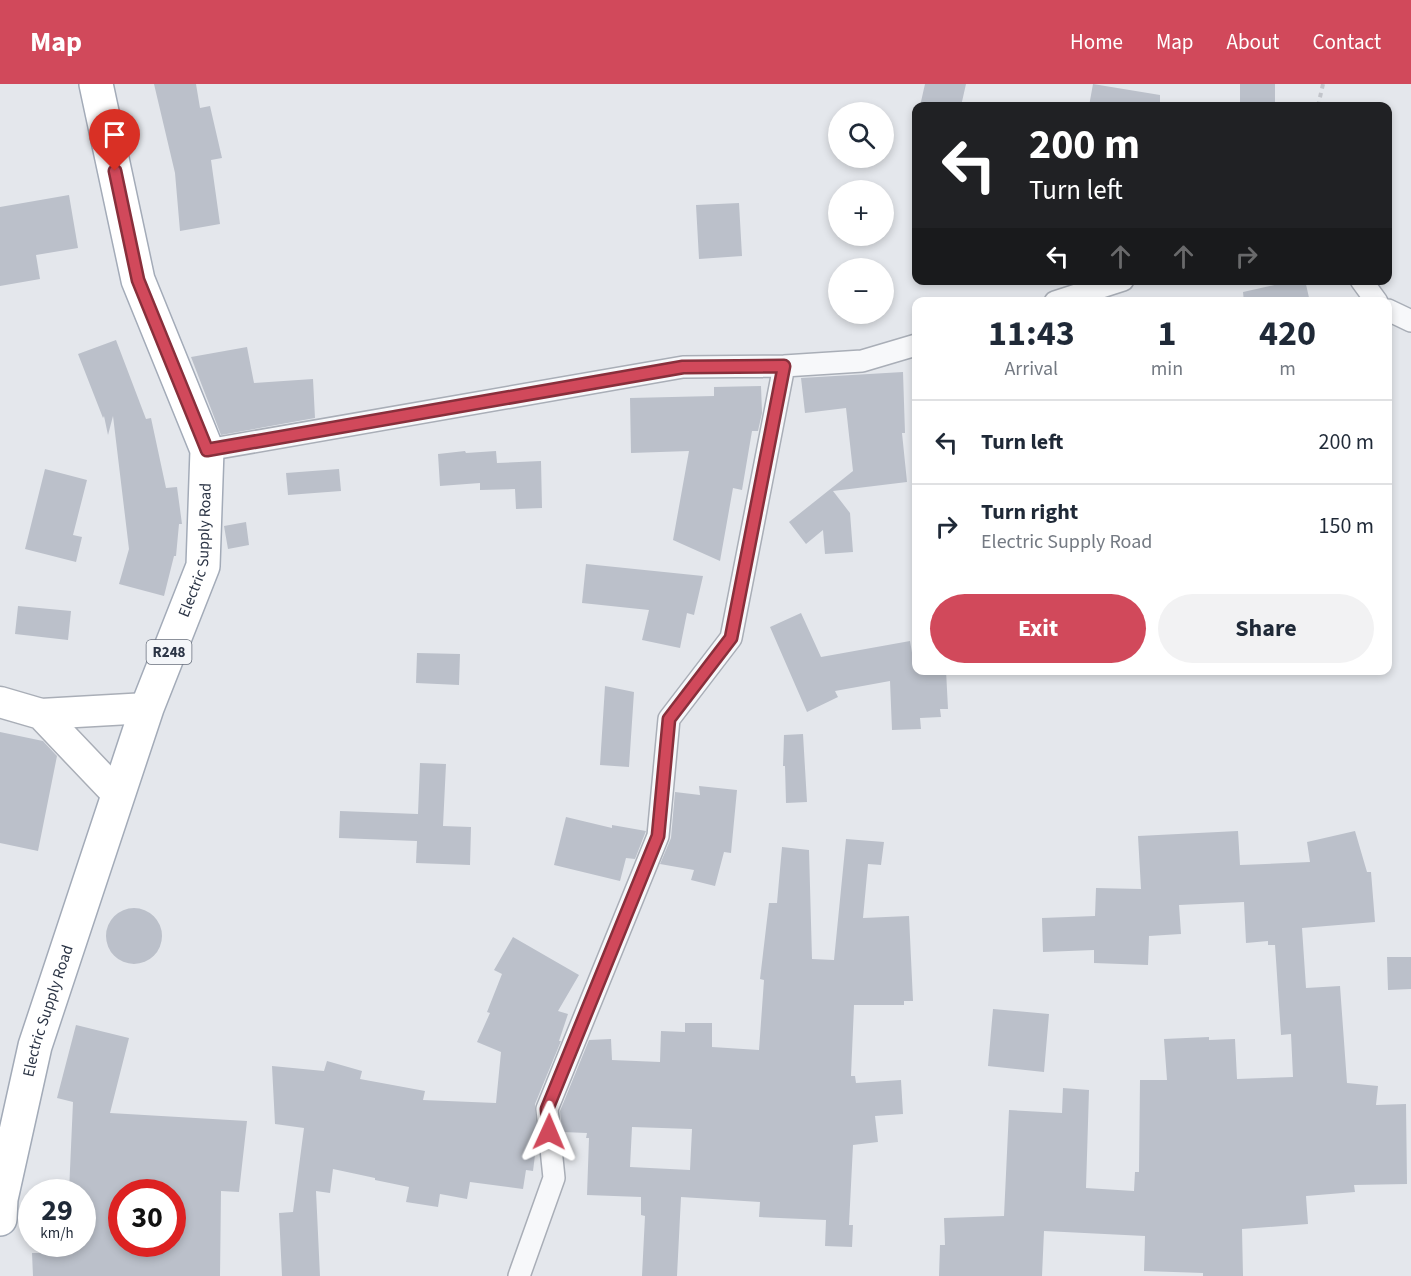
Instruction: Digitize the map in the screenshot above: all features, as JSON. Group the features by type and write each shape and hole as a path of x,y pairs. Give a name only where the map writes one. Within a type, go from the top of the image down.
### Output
{"main road":[{"name":"Electric Supply Road","path":"0,1219 1,1199 35,1046 147,708 203,566 207,450 138,280 96,84"},
{"path":"0,702 41,714 147,708"},
{"path":"41,714 118,795"}],"street":[{"path":"1071,297 1108,285"},
{"path":"1364,285 1373,297"},
{"path":"1392,312 1411,321"},
{"path":"207,450 683,367 784,366 862,362 912,346"},
{"path":"519,1276 554,1178 547,1109 658,836 669,719 731,638 784,366"}],"path":[{"path":"1319,102 1323,84"}],"building":[{"path":"154,84 196,84 200,108 210,106 222,158 211,160 220,224 180,231 175,173"},
{"path":"925,84 966,84 962,102 921,102"},
{"path":"1093,84 1160,95 1160,102 1090,102"},
{"path":"1240,84 1275,84 1275,102 1240,102"},
{"path":"69,195 78,248 36,255 40,279 0,286 0,207"},
{"path":"739,203 742,256 699,259 696,205"},
{"path":"1274,285 1306,285 1309,297 1244,297 1243,292"},
{"path":"116,340 146,419 151,418 166,488 177,487 182,524 179,524 176,556 174,556 164,596 119,584 129,549 113,416 108,435 104,416 103,418 78,354"},
{"path":"247,347 254,383 313,379 315,418 221,435 191,357"},
{"path":"903,372 905,433 902,433 907,482 833,491 850,513 853,552 825,554 823,530 806,544 789,522 853,471 846,408 805,413 801,378"},
{"path":"761,386 762,413 758,431 752,431 742,490 733,488 720,561 673,540 689,451 631,453 630,398 714,396 714,387"},
{"path":"465,451 466,453 496,451 497,463 541,461 542,508 516,509 515,489 480,490 480,483 440,486 438,454"},
{"path":"45,469 87,480 73,535 82,537 76,562 25,549"},
{"path":"339,469 341,491 288,495 286,473"},
{"path":"246,522 249,545 228,549 224,526"},
{"path":"586,564 703,576 694,615 687,613 680,648 642,640 649,610 582,603"},
{"path":"18,606 71,611 68,640 15,634"},
{"path":"801,613 821,657 910,641 912,675 946,675 948,709 940,709 941,717 920,718 921,729 892,730 890,681 835,691 838,697 807,712 770,627"},
{"path":"417,653 460,654 459,685 416,683"},
{"path":"605,686 634,692 629,767 600,765"},
{"path":"0,732 43,741 57,756 38,851 0,843"},
{"path":"803,734 807,802 786,803 785,766 783,766 784,735"},
{"path":"420,763 446,764 443,826 471,827 470,865 416,863 417,841 339,838 340,811 418,814"},
{"path":"699,786 737,790 731,853 724,852 715,886 691,880 694,870 660,864 671,838 675,792 700,795"},
{"path":"566,817 612,828 612,825 646,831 635,859 626,858 620,881 554,865"},
{"path":"1238,831 1240,865 1310,862 1307,842 1355,831 1367,872 1371,872 1375,922 1302,928 1306,988 1340,986 1347,1083 1378,1086 1376,1105 1406,1104 1407,1184 1354,1185 1355,1192 1306,1196 1308,1224 1242,1229 1243,1276 1203,1276 1203,1273 1144,1271 1145,1236 1044,1231 1042,1276 939,1276 940,1245 945,1245 944,1218 1004,1216 1009,1110 1062,1113 1063,1088 1089,1090 1086,1188 1134,1191 1135,1172 1139,1172 1140,1080 1167,1080 1164,1039 1209,1037 1209,1040 1235,1039 1237,1079 1293,1077 1291,1034 1281,1035 1275,945 1268,945 1268,941 1246,943 1244,902 1179,905 1181,934 1149,936 1148,965 1094,963 1094,950 1043,952 1042,918 1095,916 1096,888 1141,889 1138,836"},
{"path":"846,839 884,842 881,865 868,864 863,918 909,916 913,1001 904,1001 904,1005 854,1005 851,1076 855,1076 856,1083 901,1080 903,1114 875,1116 878,1142 853,1145 849,1225 853,1225 852,1247 825,1246 826,1220 759,1217 760,1202 681,1197 677,1276 642,1276 645,1216 641,1215 641,1197 587,1195 589,1138 586,1138 587,1133 562,1132 560,1111 589,1040 611,1039 612,1060 660,1062 661,1031 685,1032 685,1023 712,1023 712,1047 759,1050 764,980 760,979 769,903 777,903 782,847 809,850 812,959 834,960","holes":["632,1127 692,1129 690,1170 630,1167"]},
{"path":"134,908 149,913 157,921 162,936 157,951 149,959 134,964 119,959 111,951 106,936 111,921 119,913"},
{"path":"513,937 579,975 558,1011 568,1014 559,1041 561,1041 535,1104 537,1139 533,1171 526,1170 523,1189 470,1182 467,1199 440,1194 438,1207 406,1202 409,1187 333,1169 330,1193 316,1191 320,1276 282,1276 279,1213 293,1212 304,1128 275,1124 272,1066 324,1071 327,1061 362,1071 360,1079 425,1091 423,1100 496,1103 501,1052 477,1042 490,1013 487,1012 502,974 494,970"},
{"path":"1387,957 1411,957 1411,989 1388,990"},
{"path":"993,1009 1049,1014 1044,1072 988,1066"},
{"path":"76,1025 129,1038 110,1113 247,1121 239,1192 221,1191 220,1276 33,1276 32,1257 96,1257 96,1179 70,1179 73,1102 57,1098"}],"route":[{"path":"115,171 138,280 207,450 683,367 784,366 731,638 669,719 658,836 547,1109 549,1132"}]}
